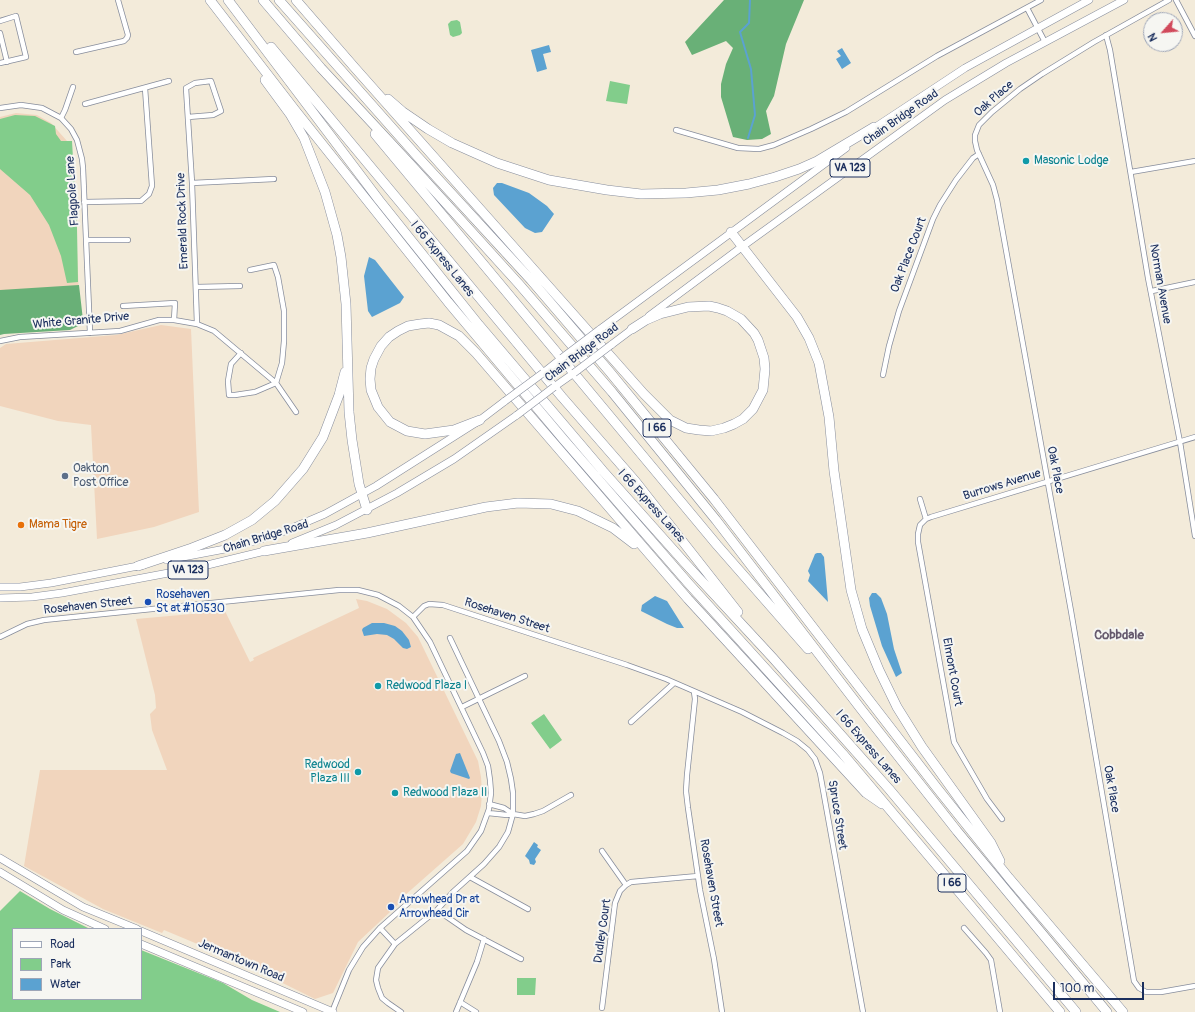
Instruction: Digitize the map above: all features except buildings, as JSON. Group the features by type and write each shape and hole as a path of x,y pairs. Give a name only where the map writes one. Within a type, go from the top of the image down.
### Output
{"highway":[{"name":"I 66","path":"210,0 295,110 444,296 564,440 689,584 843,754 1060,1012"},
{"name":"I 66 Express Lanes","path":"228,0 379,200 479,325 685,563 772,657 889,789 1076,1012"},
{"name":"I 66 Express Lanes","path":"263,0 321,68 464,223 607,386 716,520 957,831 1107,1012"},
{"name":"I 66","path":"279,0 417,156 526,275 653,423 714,499 937,788 1009,878 1123,1012"},
{"path":"296,0 354,68 644,394 670,420 686,428 705,431 717,430 729,427 743,419 758,403 764,384 764,358 754,333 734,314 727,310 709,306 688,307 660,314 646,320 632,329"},
{"path":"238,13 271,47 554,387 641,489 737,612 759,636 772,657"},
{"path":"246,45 264,79 290,114 304,138 325,192 337,235 341,256 346,304 349,412 356,470 367,510"},
{"path":"321,68 717,545 861,709"},
{"path":"354,68 403,112 428,129 452,143 496,163 524,173 555,181 606,190 641,194 686,193 718,190 775,177 812,163 874,127"},
{"path":"731,232 797,317 809,338 819,363 829,417 834,471 851,590 862,629 878,670 897,708 922,747 991,843 1009,878"},
{"path":"480,420 454,430 425,434 407,431 390,422 378,407 371,390 371,368 381,346 389,337 398,331 408,326 420,324 430,323 439,325 459,336 476,353 688,599 866,793 893,812"},
{"path":"138,566 225,535 252,520 286,490 307,464 323,437 339,395 348,352"},
{"path":"264,551 367,533 486,507 518,503 551,504 578,512 613,528 634,545 688,599"}],"main road":[{"name":"Chain Bridge Road","path":"0,586 10,587 55,582 230,547 268,537 315,519 362,495 480,420 599,330 874,127 955,74 1089,0"},
{"name":"Chain Bridge Road","path":"0,598 32,597 62,593 195,568 264,551 310,536 367,510 407,488 454,459 574,373 742,246 940,104 985,74 1124,0"},
{"path":"0,858 83,907 135,928"},
{"path":"0,872 63,910 102,928"},
{"name":"Jermantown Road","path":"142,931 333,1012"},
{"name":"Jermantown Road","path":"142,944 303,1012"}],"street":[{"path":"76,52 127,38 128,35 118,0"},
{"path":"676,130 738,148 753,149 774,145 846,112 931,60 1041,0"},
{"name":"Oak Place","path":"1169,0 1106,35 1020,89 979,125 975,141 997,200 1070,603 1134,981 1139,988 1146,992 1161,992 1195,986"},
{"path":"1176,0 1195,36"},
{"path":"1027,8 1045,42"},
{"path":"0,21 16,16 26,57 0,63"},
{"path":"0,33 7,62"},
{"name":"Norman Avenue","path":"1106,35 1110,50 1180,442 1195,536"},
{"path":"85,104 170,81"},
{"name":"Emerald Rock Drive","path":"188,117 213,115 221,111 211,81 195,83 186,88 192,183 196,324"},
{"path":"61,118 73,88"},
{"path":"84,202 141,201 149,194 152,186 145,88"},
{"name":"Flagpole Lane","path":"0,108 32,105 46,110 61,118 71,129 79,145 83,168 90,333"},
{"name":"Oak Place Court","path":"883,375 899,310 933,219 956,180 979,154"},
{"path":"1131,172 1195,161"},
{"path":"192,183 274,179"},
{"path":"87,240 128,240"},
{"path":"241,353 231,364 228,381 229,394 235,395 255,392 276,383 282,363 284,341 284,311 278,277 274,265 250,270"},
{"path":"1152,291 1195,282"},
{"path":"196,287 240,286"},
{"path":"123,306 175,303 174,320"},
{"name":"White Granite Drive","path":"0,341 20,336 120,330 152,321 174,320 196,324 214,332 276,383 296,412"},
{"name":"Burrows Avenue","path":"926,519 1195,437"},
{"path":"920,499 926,519"},
{"name":"Elmont Court","path":"926,519 922,522 918,529 918,542 954,742 987,799 1002,819"},
{"name":"Rosehaven Street","path":"0,637 27,624 44,620 339,590 358,590 378,595 399,606 413,617 424,606 429,604 443,605 623,664 694,692 695,699 686,791 698,876 714,959 722,1012"},
{"path":"333,1012 349,970 369,939 467,851 481,831 490,804 490,780 488,766 483,753 430,642 413,617"},
{"path":"401,1012 388,1004 382,998 376,984 378,968 395,944 437,910 484,864 499,847 508,832 513,814 514,793 507,762 450,638"},
{"path":"462,707 525,676"},
{"path":"631,722 674,683"},
{"name":"Spruce Street","path":"694,692 742,712 783,733 803,745 815,759 820,773 863,1012"},
{"path":"488,812 525,816 543,811 571,795"},
{"path":"490,804 504,808 513,814"},
{"path":"602,851 626,885 631,882 698,876"},
{"path":"470,877 528,909"},
{"name":"Dudley Court","path":"602,1008 615,904 620,891 626,885"},
{"path":"437,910 466,930 521,959"},
{"path":"380,928 395,944"},
{"path":"964,928 986,953 990,960 1000,1012"},
{"path":"456,1012 484,939"},
{"path":"460,1002 476,1012"}],"shaded area":[{"path":"16,113 37,115 51,123 67,141 73,159 80,319 0,332 0,117"},
{"path":"161,325 191,329 199,512 154,527 97,539 91,425 58,421 0,406 0,348 6,344 116,335"},
{"path":"356,599 367,601 387,609 406,623 418,637 478,761 482,793 481,806 476,822 463,844 404,896 406,897 358,942 333,993 315,999 238,961 164,930 162,933 103,909 24,866 40,770 167,770 152,730 150,714 156,708 155,695 136,619 225,611 250,662 254,660 253,658 359,608"}],"green space":[{"path":"724,0 804,0 786,44 774,96 766,111 771,134 762,139 747,140 733,137 721,97 721,84 726,64 733,48 726,41 692,55 685,42"},
{"path":"457,20 460,22 462,33 453,37 450,35 448,24 451,21"},
{"path":"610,81 630,85 627,104 606,101"},
{"path":"15,115 35,116 55,126 56,134 61,141 72,141 77,228 78,282 67,283 61,256 49,225 30,195 0,169 0,119"},
{"path":"79,285 83,320 80,325 70,330 0,335 0,290"},
{"path":"544,714 562,740 550,749 531,723"},
{"path":"20,891 50,909 88,928 12,928 12,1000 142,1000 142,950 223,983 252,1000 280,1012 0,1012 0,911"},
{"path":"517,978 536,978 535,995 517,995"}],"water":[{"path":"549,45 551,52 543,54 547,69 537,72 531,50"},
{"path":"842,48 851,63 842,69 836,59 841,56 837,51"},
{"path":"497,183 502,183 529,193 547,206 554,214 542,232 535,233 525,228 494,195 493,188"},
{"path":"369,257 375,260 404,297 400,303 372,317 368,311 364,276"},
{"path":"821,553 824,557 828,602 808,581 810,575 808,571 815,554"},
{"path":"872,593 876,593 881,598 887,614 894,649 902,673 896,677 882,646 870,606 869,598"},
{"path":"655,596 667,601 684,628 677,628 641,611 642,605"},
{"path":"372,623 384,623 395,626 402,631 409,640 411,647 407,649 403,648 394,639 387,635 377,634 364,636 362,630 363,628"},
{"path":"460,753 470,778 469,779 451,773 450,771 456,754"},
{"path":"534,842 541,850 535,859 536,862 534,865 530,864 529,860 525,856"}],"waterway":[{"path":"748,138 755,115 751,69 740,32 749,23 750,0"}],"place":[{"name":"Masonic Lodge","path":"1026,161"},
{"name":"Oakton Post Office","path":"65,476"},
{"name":"Mama Tigre","path":"21,525"},
{"name":"Rosehaven St at #10530","path":"148,602"},
{"name":"Redwood Plaza I","path":"378,686"},
{"name":"Redwood Plaza III","path":"358,772"},
{"name":"Redwood Plaza II","path":"395,793"},
{"name":"Arrowhead Dr at Arrowhead Cir","path":"391,907"}],"district":[{"name":"Cobbdale","path":"1119,636"}]}
